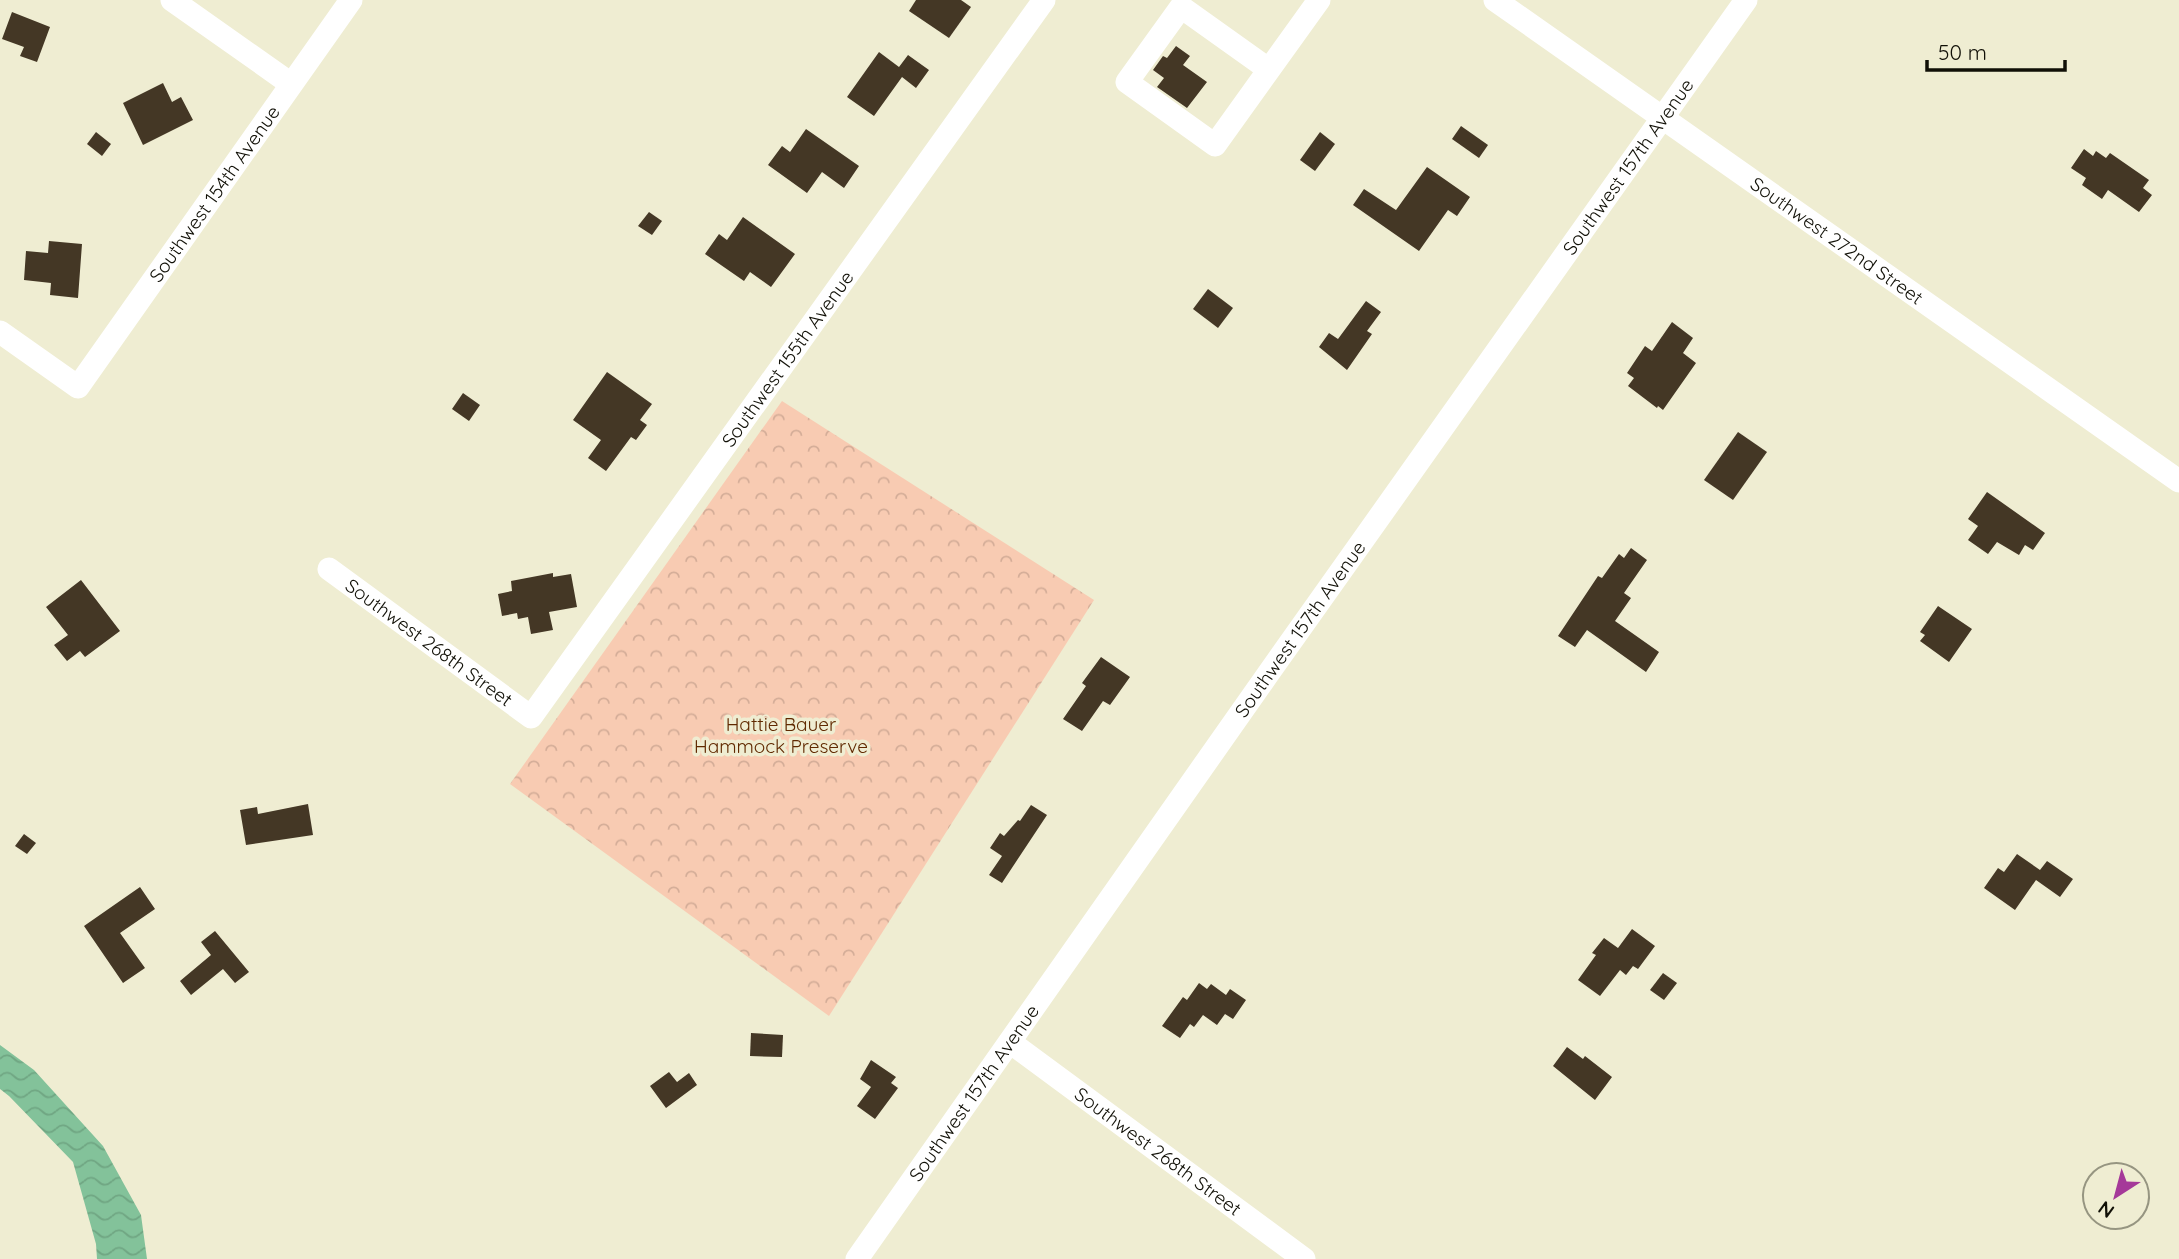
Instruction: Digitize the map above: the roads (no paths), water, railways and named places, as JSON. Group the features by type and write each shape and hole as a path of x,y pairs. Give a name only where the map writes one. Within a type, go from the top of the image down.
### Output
{"street":[{"path":"172,0 291,84"},
{"name":"Southwest 154th Avenue","path":"0,332 78,387 351,0"},
{"name":"Southwest 155th Avenue","path":"531,717 1044,0"},
{"path":"1268,69 1181,7 1127,82 1214,145 1319,0"},
{"name":"Southwest 272nd Street","path":"1495,0 2179,481"},
{"name":"Southwest 157th Avenue","path":"857,1259 1746,0"},
{"name":"Southwest 268th Street","path":"328,569 531,717"},
{"name":"Southwest 268th Street","path":"1010,1042 1304,1259"}],"water":[{"path":"0,1045 34,1070 103,1146 141,1215 147,1259 97,1259 96,1244 73,1162 0,1089"}],"park label":[{"name":"Hattie Bauer Hammock Preserve","path":"781,735"}]}
